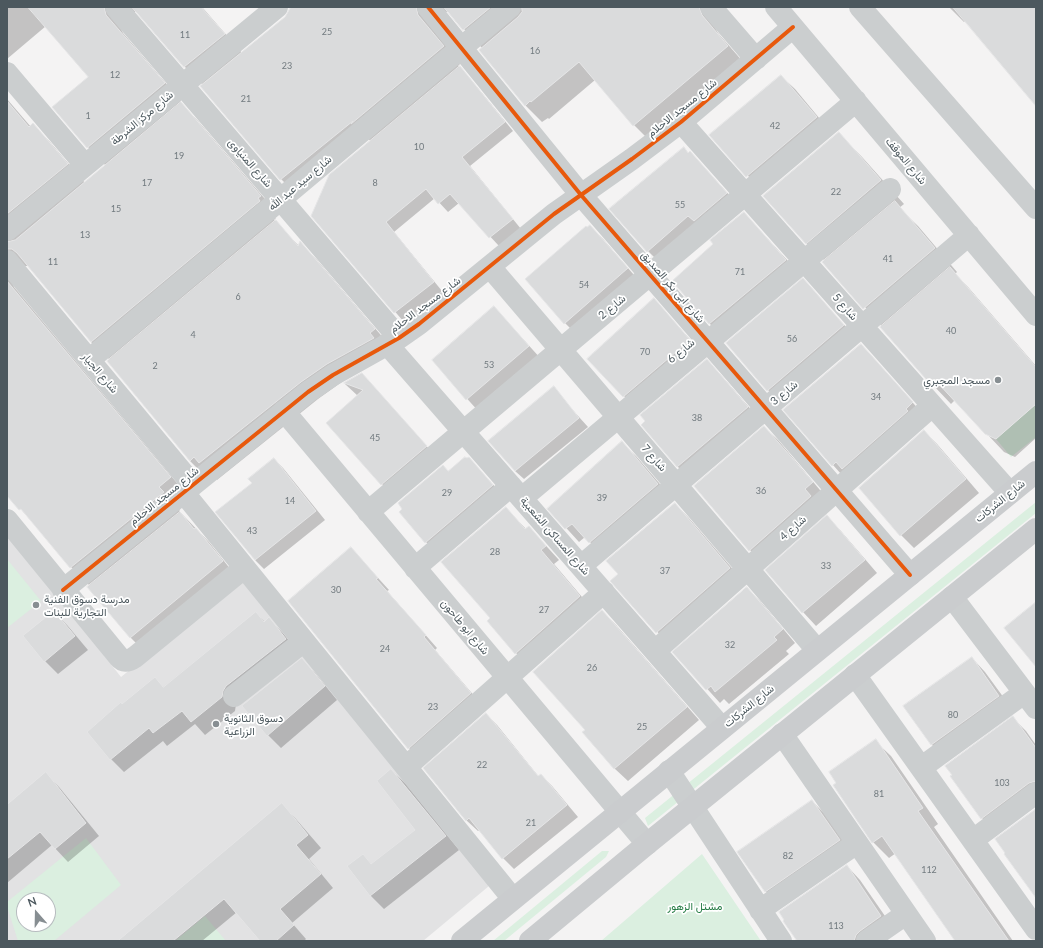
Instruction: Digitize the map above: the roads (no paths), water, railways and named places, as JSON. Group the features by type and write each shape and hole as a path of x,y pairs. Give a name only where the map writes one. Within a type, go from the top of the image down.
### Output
{"main road":[{"name":"شارع الشركات","path":"462,941 1036,472"},
{"path":"530,941 692,807 1036,529"}],"street":[{"name":"شارع المنياوى","path":"116,7 281,199 393,341"},
{"name":"شارع مركز الشرطة","path":"7,230 276,7"},
{"name":"شارع ابى بكر الصديق","path":"428,7 582,195 910,575"},
{"name":"شارع سيد عبد الله","path":"89,360 510,7"},
{"path":"711,7 756,59"},
{"name":"شارع الموقف","path":"776,7 1036,315"},
{"path":"860,7 1036,208"},
{"name":"شارع مسجد الاحلام","path":"63,590 308,392 333,375 393,341 419,324 554,214 632,160 681,122 793,27"},
{"path":"7,73 85,166"},
{"name":"شارع 2","path":"368,512 856,101"},
{"name":"شارع 5","path":"681,122 1010,493"},
{"name":"شارع 6","path":"416,568 618,417 890,189"},
{"name":"شارع 3","path":"581,566 969,235"},
{"name":"شارع الجيار","path":"7,261 89,360 188,489 244,568 514,899"},
{"name":"شارع 7","path":"490,267 817,650"},
{"name":"شارع المساكن الشعبية","path":"393,341 464,432 722,728"},
{"name":"شارع 4","path":"655,651 932,406"},
{"name":"شارع ابو طاحون","path":"284,411 647,844"},
{"path":"7,520 122,660 129,660 244,568"},
{"path":"406,767 604,592"},
{"path":"922,767 1030,700 952,597"},
{"path":"234,696 304,641"},
{"path":"856,675 973,840 1028,902 1036,929"},
{"path":"782,734 925,941"},
{"path":"669,771 781,941"},
{"path":"973,840 1036,793"},
{"path":"760,910 858,843"},
{"path":"867,941 906,914"}],"place":[{"name":"مسجد المجبري","path":"998,380"},
{"name":"مدرسة دسوق الفنية التجارية للبنات","path":"36,605"},
{"name":"دسوق الثانوية الزراعية","path":"216,724"}],"park label":[{"name":"مشتل الزهور","path":"695,906"}]}
